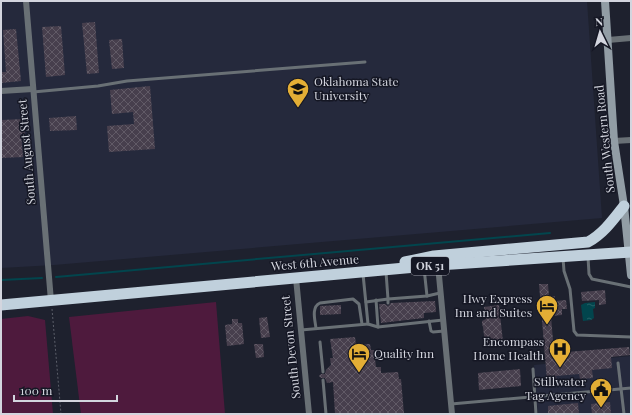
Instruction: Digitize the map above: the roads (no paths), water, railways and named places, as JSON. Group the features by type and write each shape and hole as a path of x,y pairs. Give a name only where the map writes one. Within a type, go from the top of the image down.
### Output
{"highway":[{"path":"363,272 434,256 588,242 604,231 624,206"},
{"name":"West 6th Avenue","path":"1,305 424,266 630,252"}],"main road":[{"name":"South Western Road","path":"605,1 614,141 630,252 631,275"}],"street":[{"name":"South August Street","path":"26,1 51,300"},
{"path":"608,40 631,38"},
{"path":"1,91 33,90"},
{"path":"614,141 631,140"},
{"path":"438,265 452,414"},
{"name":"South Devon Street","path":"296,278 309,414"}],"lane":[{"path":"33,90 98,86 127,81 365,62"},
{"path":"588,255 589,274 592,279 631,287"},
{"path":"563,256 564,271 570,288 574,331 577,336 631,337"},
{"path":"424,266 427,296"},
{"path":"386,270 388,301"},
{"path":"363,272 368,324"},
{"path":"366,302 427,296 440,292"},
{"path":"316,328 314,308 316,305 320,303 353,299 359,304 362,324"},
{"path":"376,300 378,327"},
{"path":"300,330 362,324 378,327 390,324 443,320"},
{"path":"429,321 431,331 444,331"},
{"path":"320,342 323,372"},
{"path":"618,363 624,414"},
{"path":"533,369 536,414"},
{"path":"323,380 326,414"},
{"path":"451,404 631,388"}],"water":[{"path":"595,302 595,308 593,309 594,318 583,321 581,305"}],"waterway":[{"path":"56,277 550,233"},
{"path":"1,280 42,278"}],"place":[{"name":"Oklahoma State University","path":"298,108"},
{"name":"Hwy Express Inn and Suites","path":"547,326"},
{"name":"Encompass Home Health","path":"560,368"},
{"name":"Quality Inn","path":"359,374"},
{"name":"Stillwater Tag Agency","path":"601,408"}]}
